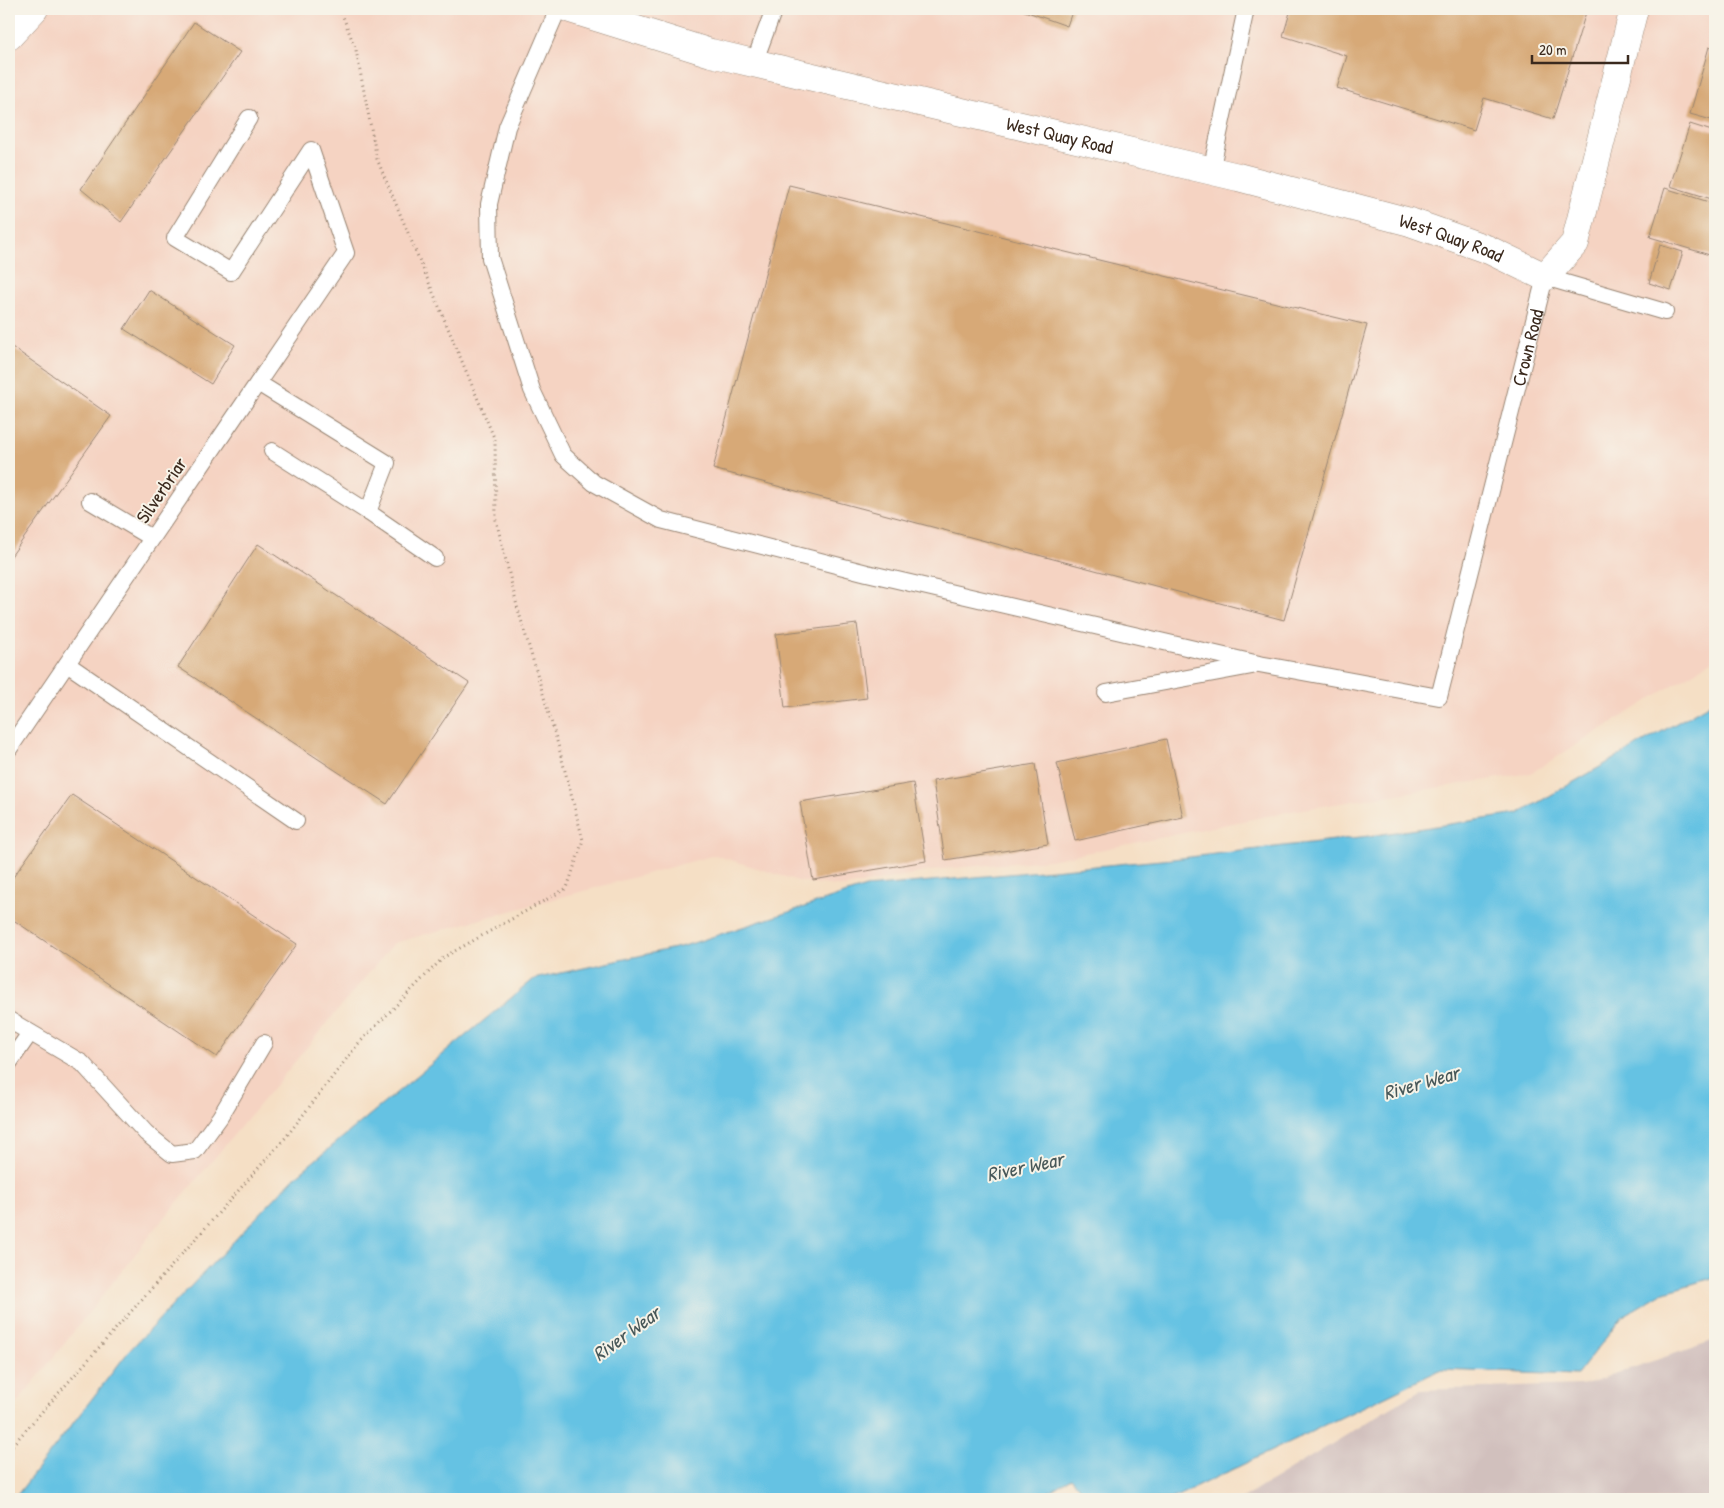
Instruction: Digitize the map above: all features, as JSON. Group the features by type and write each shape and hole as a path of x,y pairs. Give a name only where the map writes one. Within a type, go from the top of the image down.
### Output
{"street":[{"path":"9,36 34,9"},
{"name":"West Quay Road","path":"570,9 711,53 1211,171 1410,222 1488,250 1545,277"},
{"name":"Crown Road","path":"1545,277 1575,243 1634,9"}],"lane":[{"path":"558,9 507,126 490,204 490,258 532,390 562,455 594,483 662,520 867,573 1259,664"},
{"path":"754,63 774,9"},
{"path":"1211,171 1246,9"},
{"name":"Silverbriar","path":"9,749 346,253 311,150 231,272 175,238 249,118"},
{"path":"1545,277 1665,312"},
{"name":"Crown Road","path":"1259,664 1439,697 1545,277"},
{"path":"258,383 387,463 368,512"},
{"path":"272,451 368,512 435,558"},
{"path":"90,501 152,538"},
{"path":"67,664 296,821"},
{"path":"1106,692 1259,664"},
{"path":"9,1020 82,1063 146,1133 172,1154 195,1151 220,1117 264,1043"},
{"path":"9,1063 30,1033"}],"path":[{"path":"9,1448 286,1137 358,1044 444,957 567,888 583,840 560,748 517,606 496,520 495,440 377,158 356,50 340,9"}],"shaded area":[{"path":"9,9 1715,9 1715,659 1531,773 1297,810 1050,860 941,869 844,887 798,881 715,855 394,943 156,1228 9,1413"},
{"path":"1715,1340 1715,1499 1242,1499 1420,1390 1582,1385"}],"water":[{"name":"River Wear","path":"1715,701 1715,1277 1662,1293 1623,1316 1577,1375 1440,1370 1171,1499 1090,1499 1071,1478 1037,1499 14,1499 129,1351 296,1176 534,979 684,946 866,887 1173,859 1369,836 1518,814"}],"building":[{"path":"1019,9 1073,9 1067,26"},
{"path":"1291,9 1587,9 1553,119 1484,98 1474,130 1337,88 1347,56 1283,36"},
{"path":"194,22 240,52 121,222 81,189"},
{"path":"1709,47 1715,49 1715,121 1690,114"},
{"path":"1690,124 1715,132 1715,200 1670,186"},
{"path":"789,185 1367,325 1284,620 713,469"},
{"path":"1665,188 1715,204 1715,249 1713,256 1650,237"},
{"path":"1660,245 1683,252 1671,290 1649,283"},
{"path":"149,290 235,345 211,384 124,329"},
{"path":"9,345 111,416 9,559"},
{"path":"258,544 469,683 387,804 178,667"},
{"path":"857,624 867,698 785,708 776,634"},
{"path":"1166,739 1183,817 1075,841 1057,763"},
{"path":"1035,764 1048,844 945,860 933,781"},
{"path":"913,783 926,861 813,880 800,802"},
{"path":"72,795 297,944 217,1057 9,917 9,883"}]}
